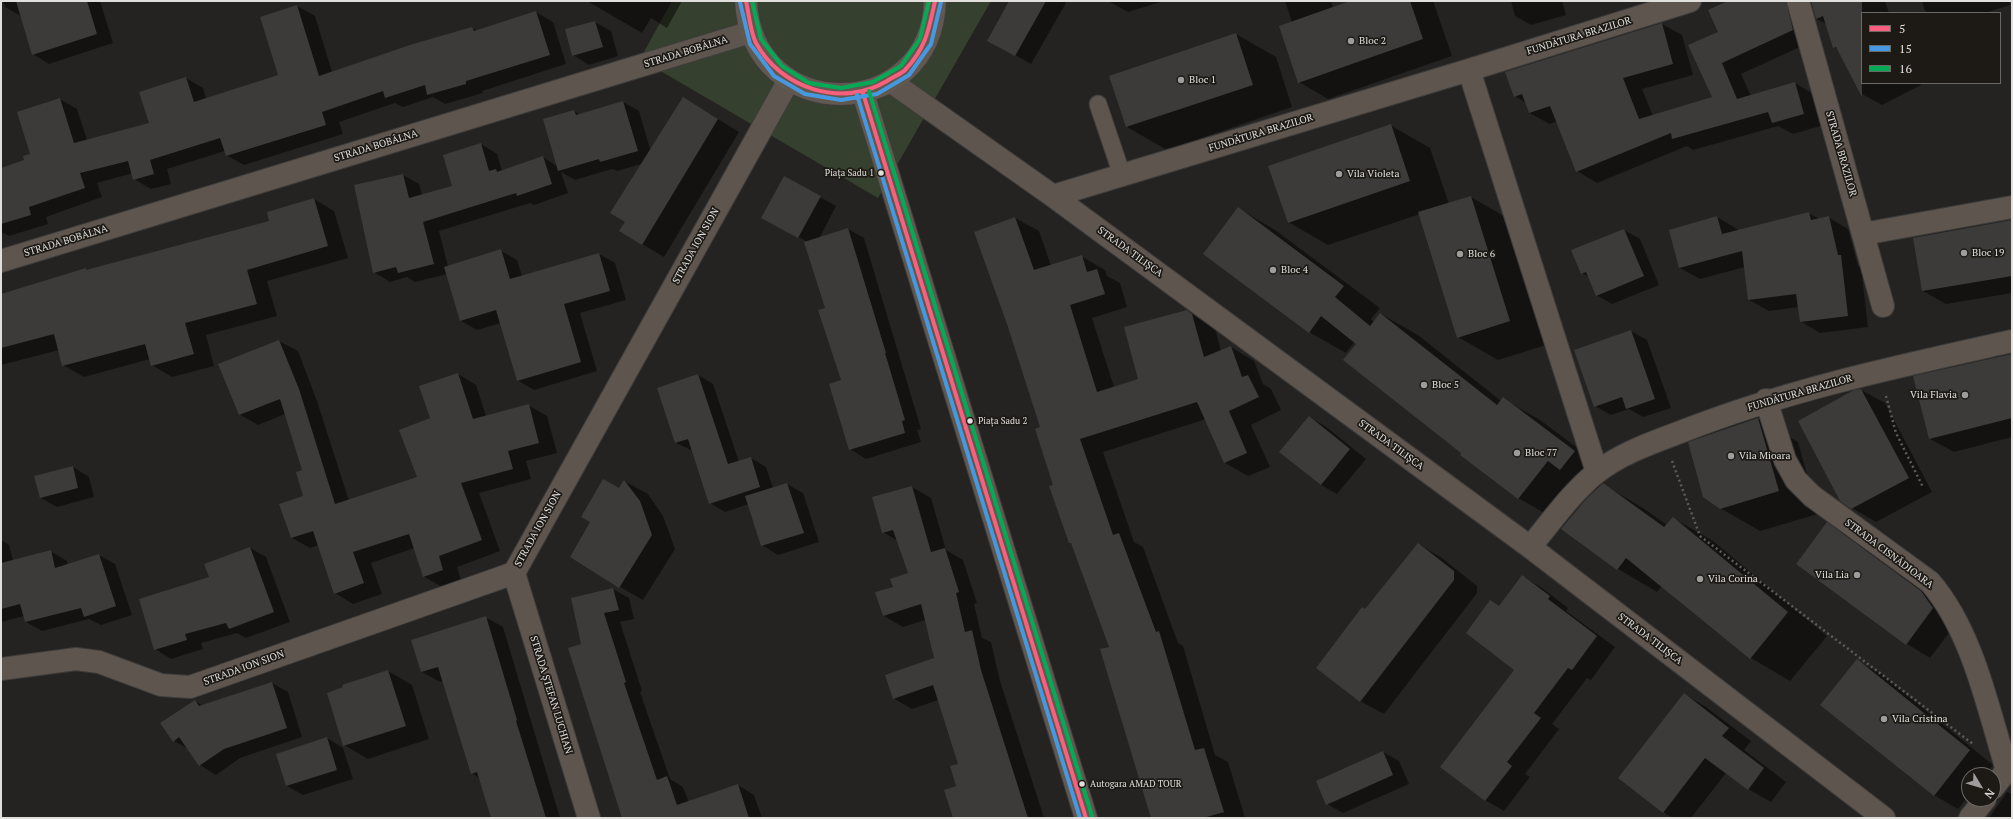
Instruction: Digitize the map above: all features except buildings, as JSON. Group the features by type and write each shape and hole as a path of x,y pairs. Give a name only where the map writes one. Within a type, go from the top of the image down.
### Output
{"main road":[{"path":"746,1 747,14 752,32 766,59 789,80 806,89 824,94 844,95 862,93 890,81 916,58 925,44 931,28 935,1"},
{"path":"862,93 1086,818"}],"street":[{"name":"FUNDĂTURA BRAZILOR","path":"1053,196 1469,70 1690,1"},
{"name":"STRADA BRAZILOR","path":"1798,1 1883,306"},
{"name":"STRADA BOBÂLNA","path":"1,261 752,32"},
{"path":"1469,70 1597,472"},
{"name":"STRADA ION SION","path":"1,669 76,659 99,662 161,684 190,687 514,573 789,80"},
{"name":"STRADA TILIȘCA","path":"890,81 1053,196 1530,547 1884,818"},
{"path":"1864,234 2012,207"},
{"name":"FUNDĂTURA BRAZILOR","path":"1530,547 1578,490 1597,472 1622,457 1663,438 1766,400 1880,371 2012,341"},
{"name":"STRADA CISNĂDIOARA","path":"1766,400 1785,460 1796,480 1812,496 1930,582 1945,599 1955,619 1983,690 2007,770 2001,778"},
{"name":"STRADA ȘTEFAN LUCHIAN","path":"514,573 589,818"},
{"path":"1970,818 1979,807"}],"lane":[{"path":"1098,104 1122,175"}],"path":[{"path":"1880,371 1896,433 1923,487"},
{"path":"1663,438 1700,536 1975,746"}],"green space":[{"path":"672,1 991,1 878,198 640,59"}],"transit line":[{"name":"5","path":"746,1 754,38 767,59 781,72 797,82 814,89 832,93 851,93 869,89 887,81 905,70 918,54 926,38 935,1"},
{"name":"16","path":"752,1 761,39 782,66 809,83 841,88 873,82 901,66 920,39 929,1"},
{"name":"15","path":"740,2 750,44 774,76 805,94 841,100 877,94 909,75 931,44 941,2"},
{"name":"16","path":"869,91 1092,816"},
{"name":"5","path":"863,93 1086,818"},
{"name":"15","path":"857,95 1080,818"}],"place":[{"name":"Bloc 2","path":"1351,41"},
{"name":"Bloc 1","path":"1181,80"},
{"name":"Piața Sadu 1","path":"881,173"},
{"name":"Vila Violeta","path":"1339,174"},
{"name":"Bloc 19","path":"1964,253"},
{"name":"Bloc 6","path":"1460,254"},
{"name":"Bloc 4","path":"1273,270"},
{"name":"Bloc 5","path":"1424,385"},
{"name":"Vila Flavia","path":"1965,395"},
{"name":"Piața Sadu 2","path":"970,421"},
{"name":"Bloc 77","path":"1517,453"},
{"name":"Vila Mioara","path":"1731,456"},
{"name":"Vila Lia","path":"1857,575"},
{"name":"Vila Corina","path":"1700,579"},
{"name":"Vila Cristina","path":"1884,719"},
{"name":"Autogara AMAD TOUR","path":"1082,784"}]}
